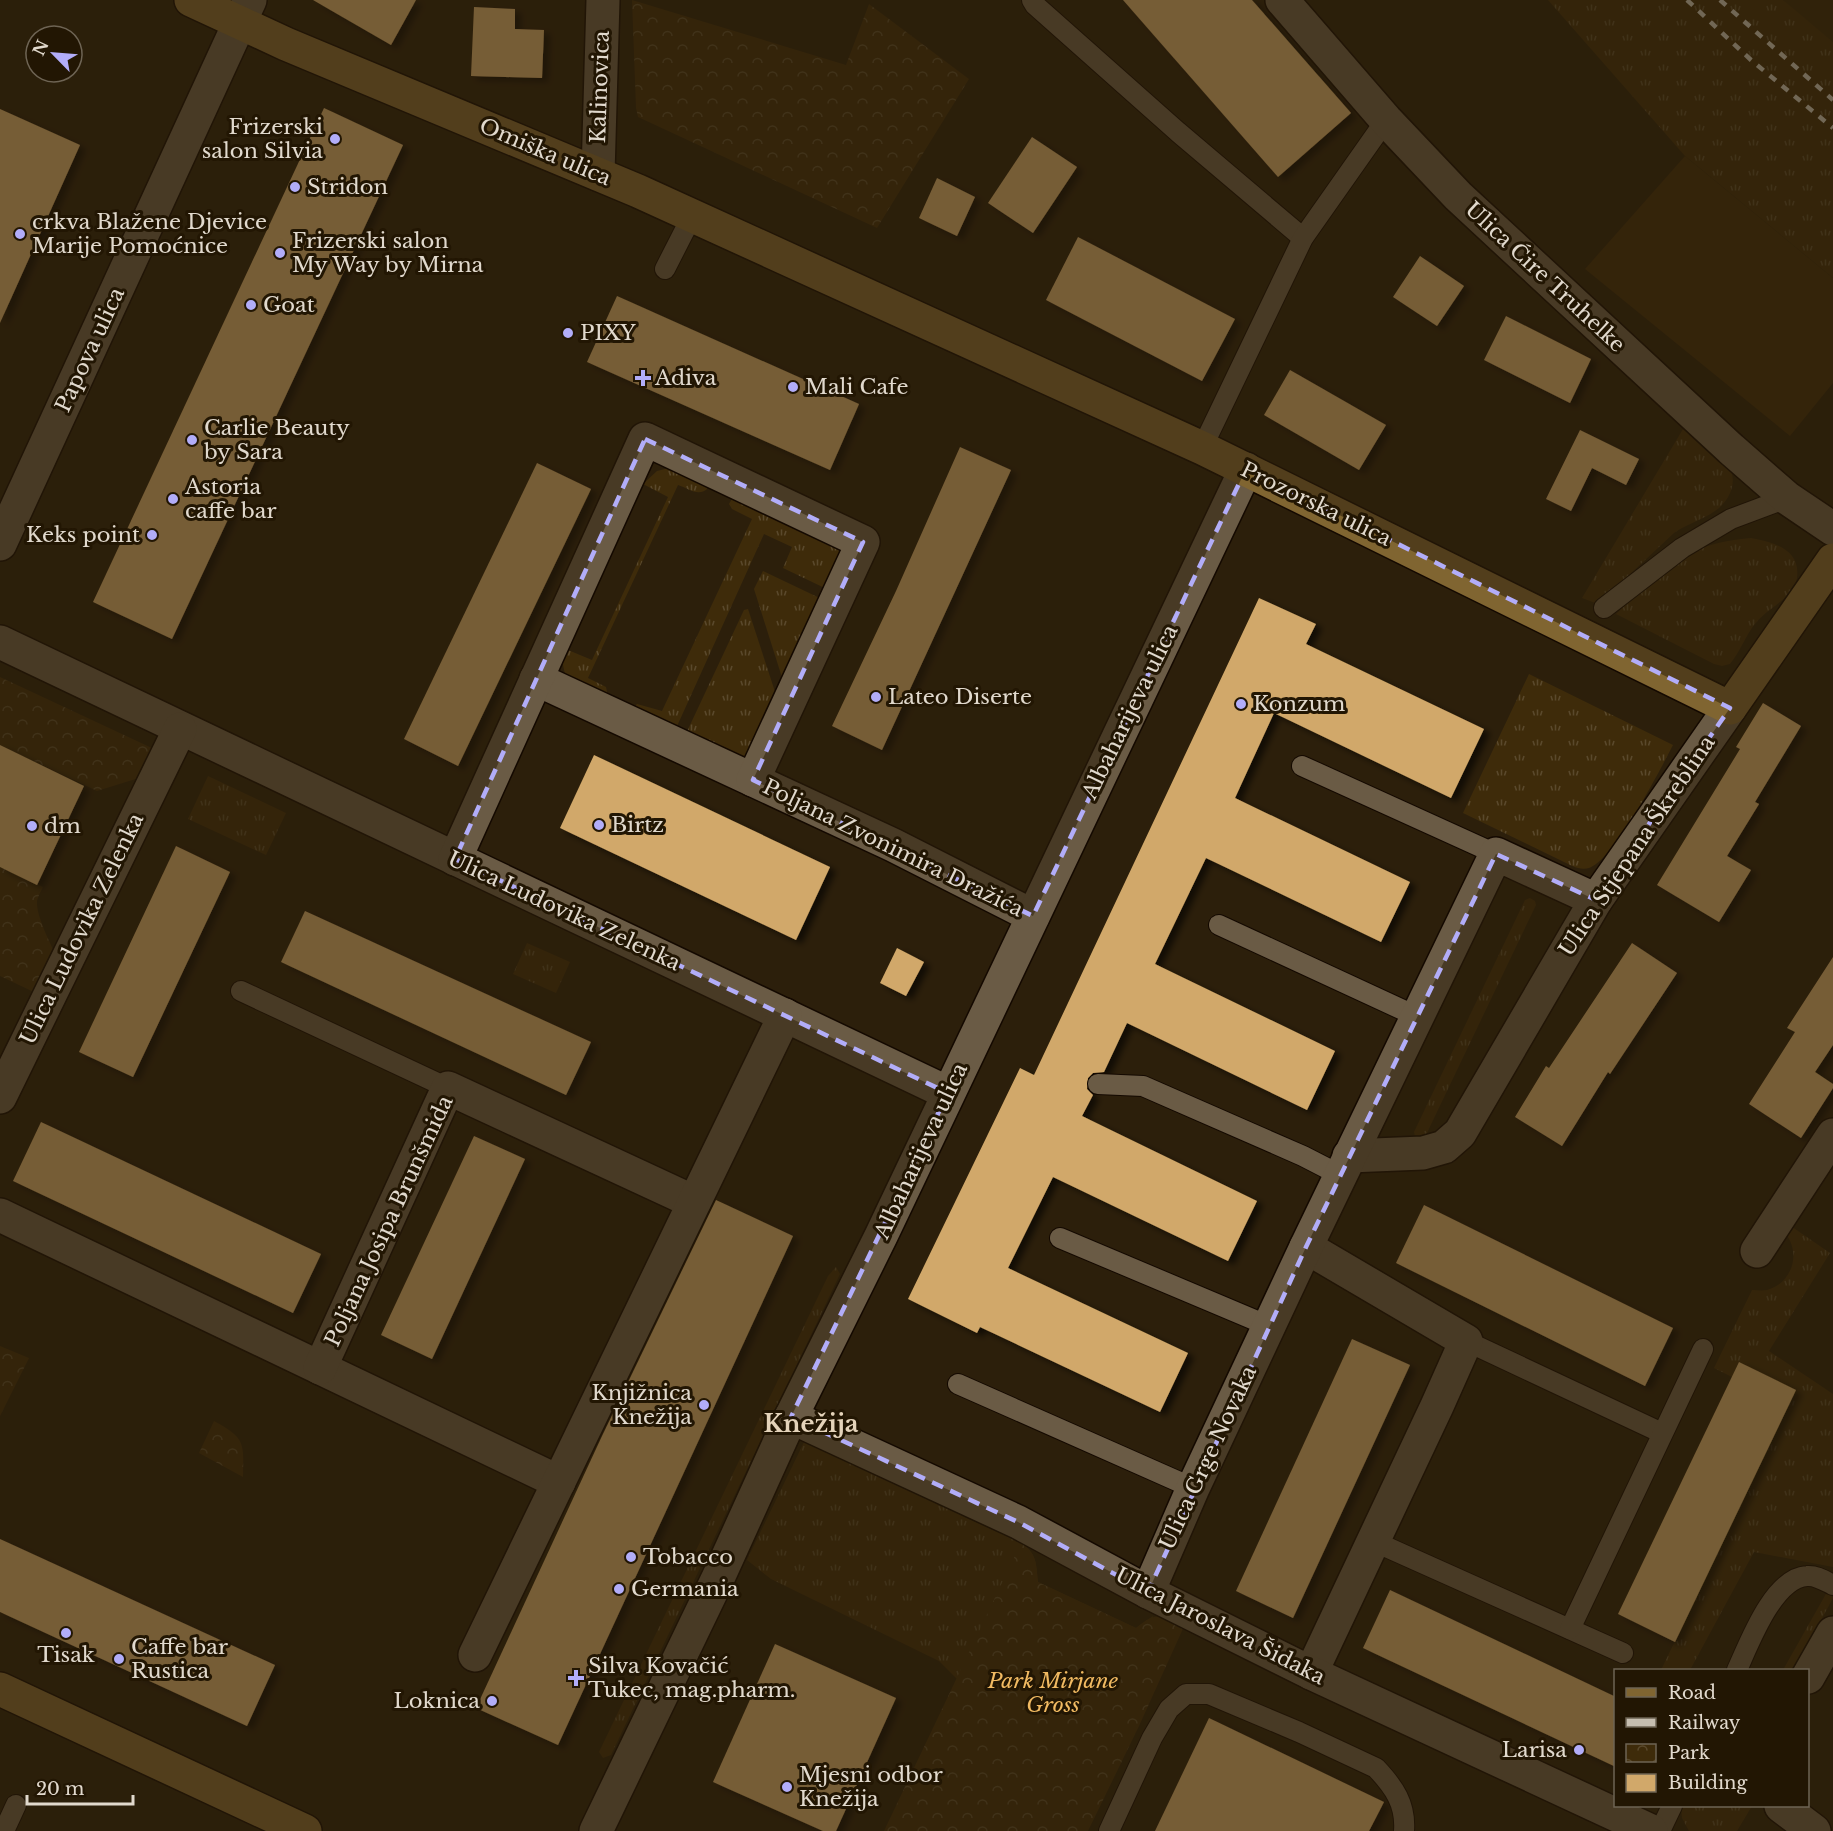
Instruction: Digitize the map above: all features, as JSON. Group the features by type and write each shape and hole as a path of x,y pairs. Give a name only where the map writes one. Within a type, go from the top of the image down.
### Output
{"street":[{"name":"Omiška ulica","path":"191,0 245,12 897,309"},
{"name":"Kalinovica","path":"598,174 603,0"},
{"name":"Ulica Ćire Truhelke","path":"1282,0 1386,120 1458,196 1787,498 1833,529"},
{"name":"Papova ulica","path":"0,544 245,12"},
{"name":"Prozorska ulica","path":"897,309 1246,469 1730,708"},
{"name":"Poljana Zvonimira Dražića","path":"455,859 645,438 863,542 753,780"},
{"name":"Albaharijeva ulica","path":"596,1831 719,1576 791,1417 881,1236 1246,469"},
{"name":"Ulica Stjepana Škreblina","path":"1345,1165 1423,1153 1444,1147 1460,1133 1596,900 1833,560"},
{"name":"Ulica Ludovika Zelenka","path":"0,642 948,1093"},
{"name":"Poljana Zvonimira Dražića","path":"536,679 893,845 1033,916"},
{"name":"Ulica Ludovika Zelenka","path":"0,1097 180,729"},
{"path":"1496,854 1596,900"},
{"name":"Ulica Grge Novaka","path":"1148,1592 1193,1488 1306,1247 1496,854"},
{"path":"475,1655 785,1016"},
{"name":"Poljana Josipa Brunšmida","path":"320,1368 448,1088 694,1202"},
{"path":"1757,1251 1833,1135"},
{"name":"Poljana Josipa Brunšmida","path":"0,1215 559,1482"},
{"path":"1306,1247 1466,1341 1311,1673"},
{"name":"Ulica Jaroslava Šidaka","path":"791,1417 1018,1522 1148,1592 1311,1673 1651,1831"},
{"path":"1809,1675 1833,1633"},
{"path":"0,1689 305,1831"},
{"path":"1782,1807 1814,1831"}],"lane":[{"path":"1032,0 1178,132 1303,238"},
{"path":"1202,448 1303,238 1386,120"},
{"path":"665,269 692,216"},
{"path":"1604,608 1682,548 1731,519 1787,498"},
{"path":"1302,766 1496,854"},
{"path":"1219,925 1416,1016"},
{"path":"241,991 448,1088"},
{"path":"1098,1084 1143,1086 1303,1156 1345,1165"},
{"path":"1060,1238 1269,1326"},
{"path":"1466,1341 1662,1433"},
{"path":"1570,1629 1703,1349"},
{"path":"958,1384 1193,1488"},
{"path":"1373,1541 1623,1653"},
{"path":"1738,1669 1772,1600 1793,1579 1813,1576 1833,1585"},
{"path":"1109,1831 1152,1738 1169,1709 1186,1694 1209,1694 1376,1768 1386,1778 1401,1803 1405,1816 1404,1831"},
{"path":"4,1831 16,1805"},
{"path":"1660,1831 1672,1807"}],"highlighted area":[{"path":"645,439 863,542 753,780 1033,916 1246,469 1730,708 1596,900 1496,854 1306,1247 1148,1592 1018,1522 791,1417 948,1093 455,859"}],"shaded area":[{"path":"1783,0 1833,0 1833,42 1792,9"}],"green space":[{"path":"632,0 846,65 869,4 969,79 877,228 638,117"},
{"path":"1548,0 1783,0 1833,42 1833,278 1685,156"},
{"path":"1685,156 1833,278 1833,383 1790,436 1585,269"},
{"path":"1686,424 1728,466 1733,477 1730,494 1715,511 1674,533 1598,604 1582,598"},
{"path":"673,467 708,485 707,489 697,492 678,485 588,678 606,687 608,697 566,679 562,660 568,650 592,660 668,497 643,484 657,471"},
{"path":"733,497 835,544 842,557 833,592 783,568 792,547 764,534 673,735 633,709 637,704 662,711 752,519 732,509 729,504"},
{"path":"1751,538 1776,545 1790,554 1795,560 1797,578 1789,594 1754,625 1730,664 1722,666 1714,664 1616,614 1643,589 1692,553 1713,544"},
{"path":"763,571 828,602 786,690 754,589"},
{"path":"748,609 779,704 749,755 742,759 683,740 744,610"},
{"path":"1529,674 1673,745 1623,832 1611,849 1589,868 1582,869 1572,866 1463,813"},
{"path":"0,677 154,749 142,777 97,791 0,745"},
{"path":"208,776 286,813 266,855 188,819"},
{"path":"0,867 43,887 37,899 37,907 56,956 38,994 0,976"},
{"path":"1530,898 1535,901 1536,905 1425,1137 1415,1136 1414,1132 1525,900"},
{"path":"527,943 570,962 556,993 513,974"},
{"path":"1785,1222 1830,1253 1769,1351 1833,1394 1833,1567 1754,1552 1691,1669 1661,1669 1796,1390 1739,1362 1732,1377 1714,1368 1752,1290 1767,1290 1776,1286 1789,1273 1793,1255 1792,1246 1781,1229"},
{"path":"836,1267 840,1274 611,1755 603,1758 599,1752 828,1276"},
{"path":"0,1346 29,1358 0,1416"},
{"path":"214,1421 232,1432 240,1442 243,1477 199,1453"},
{"path":"804,1442 1021,1543 1033,1555 1038,1582 1136,1628 1153,1616 1139,1726 957,1679 939,1661 771,1579 747,1560"},
{"name":"Park Mirjane Gross","path":"1021,1543 1033,1555 1038,1582 1136,1628 1149,1619 1160,1616 1186,1622 1139,1726 1088,1831 884,1831"},
{"path":"1827,1592 1832,1594 1833,1598 1795,1669 1784,1669"},
{"path":"1681,1807 1751,1807 1737,1831 1689,1831 1682,1818"}],"building":[{"path":"313,0 416,0 391,45"},
{"path":"1123,0 1252,0 1351,113 1278,177"},
{"path":"474,7 515,9 515,29 544,30 542,78 471,76"},
{"path":"324,108 403,145 172,639 93,602"},
{"name":"crkva Blažene Djevice Marije Pomoćnice","path":"0,109 80,145 0,323"},
{"path":"1032,137 1077,167 1033,233 988,203"},
{"path":"937,178 975,197 957,236 919,218"},
{"path":"1078,237 1235,319 1202,381 1046,300"},
{"path":"1420,256 1464,286 1437,326 1393,297"},
{"path":"617,296 859,404 830,470 587,362"},
{"path":"1506,316 1591,359 1570,403 1484,360"},
{"path":"1290,370 1386,425 1359,470 1264,415"},
{"path":"1580,430 1639,459 1626,485 1592,468 1571,511 1546,499"},
{"path":"960,447 1011,470 882,750 832,726 896,591"},
{"path":"537,463 591,489 458,766 404,739"},
{"path":"1259,598 1316,624 1306,644 1484,729 1451,798 1274,713 1235,798 1410,882 1381,942 1206,858 1155,964 1335,1051 1307,1110 1127,1023 1104,1072 1093,1073 1088,1078 1087,1089 1093,1095 1082,1116 1257,1201 1228,1261 1053,1177 1008,1268 1188,1353 1160,1412 980,1327 977,1333 908,1299 1020,1068 1034,1075"},
{"path":"1763,703 1801,726 1755,802 1759,804 1727,856 1751,870 1719,922 1657,885 1740,749 1736,747"},
{"name":"dm","path":"0,745 84,786 37,885 0,867"},
{"path":"594,755 830,867 796,940 560,828"},
{"path":"176,846 230,872 133,1077 79,1052"},
{"path":"305,911 591,1042 566,1095 281,962"},
{"path":"1632,943 1677,973 1610,1074 1608,1072 1562,1146 1515,1117 1546,1066 1549,1068"},
{"path":"897,948 924,962 906,996 880,983"},
{"path":"1833,957 1833,1045 1815,1072 1833,1084 1833,1088 1801,1138 1749,1104 1795,1032 1787,1028"},
{"path":"41,1122 321,1254 293,1313 13,1181"},
{"path":"474,1136 525,1159 432,1359 381,1335"},
{"path":"716,1200 793,1236 558,1745 476,1708 602,1436"},
{"path":"1424,1205 1673,1328 1645,1386 1396,1263"},
{"path":"1352,1339 1410,1365 1293,1618 1236,1591"},
{"path":"1739,1362 1796,1390 1675,1642 1618,1614"},
{"path":"0,1539 275,1665 247,1726 0,1612"},
{"path":"1390,1590 1614,1696 1614,1766 1363,1648"},
{"path":"775,1644 896,1698 836,1831 823,1831 713,1782"},
{"path":"1209,1718 1384,1802 1369,1831 1155,1831"}],"railway":[{"path":"1687,0 1751,60 1833,128"},
{"path":"1720,0 1833,100"}],"place":[{"name":"Frizerski salon Silvia","path":"335,139"},
{"name":"Stridon","path":"295,187"},
{"name":"crkva Blažene Djevice Marije Pomoćnice","path":"20,234"},
{"name":"Frizerski salon My Way by Mirna","path":"280,253"},
{"name":"Goat","path":"251,305"},
{"name":"PIXY","path":"568,333"},
{"name":"Adiva","path":"643,378"},
{"name":"Mali Cafe","path":"793,387"},
{"name":"Carlie Beauty by Sara","path":"192,440"},
{"name":"Astoria caffe bar","path":"173,499"},
{"name":"Keks point","path":"152,535"},
{"name":"Lateo Diserte","path":"876,697"},
{"name":"Konzum","path":"1241,704"},
{"name":"Birtz","path":"599,825"},
{"name":"dm","path":"32,826"},
{"name":"Knjižnica Knežija","path":"704,1405"},
{"name":"Tobacco","path":"631,1557"},
{"name":"Germania","path":"619,1589"},
{"name":"Tisak","path":"66,1633"},
{"name":"Caffe bar Rustica","path":"119,1659"},
{"name":"Silva Kovačić Tukec, mag.pharm.","path":"576,1678"},
{"name":"Loknica","path":"492,1701"},
{"name":"Larisa","path":"1579,1750"},
{"name":"Mjesni odbor Knežija","path":"787,1787"}],"district":[{"name":"Knežija","path":"811,1423"}]}
